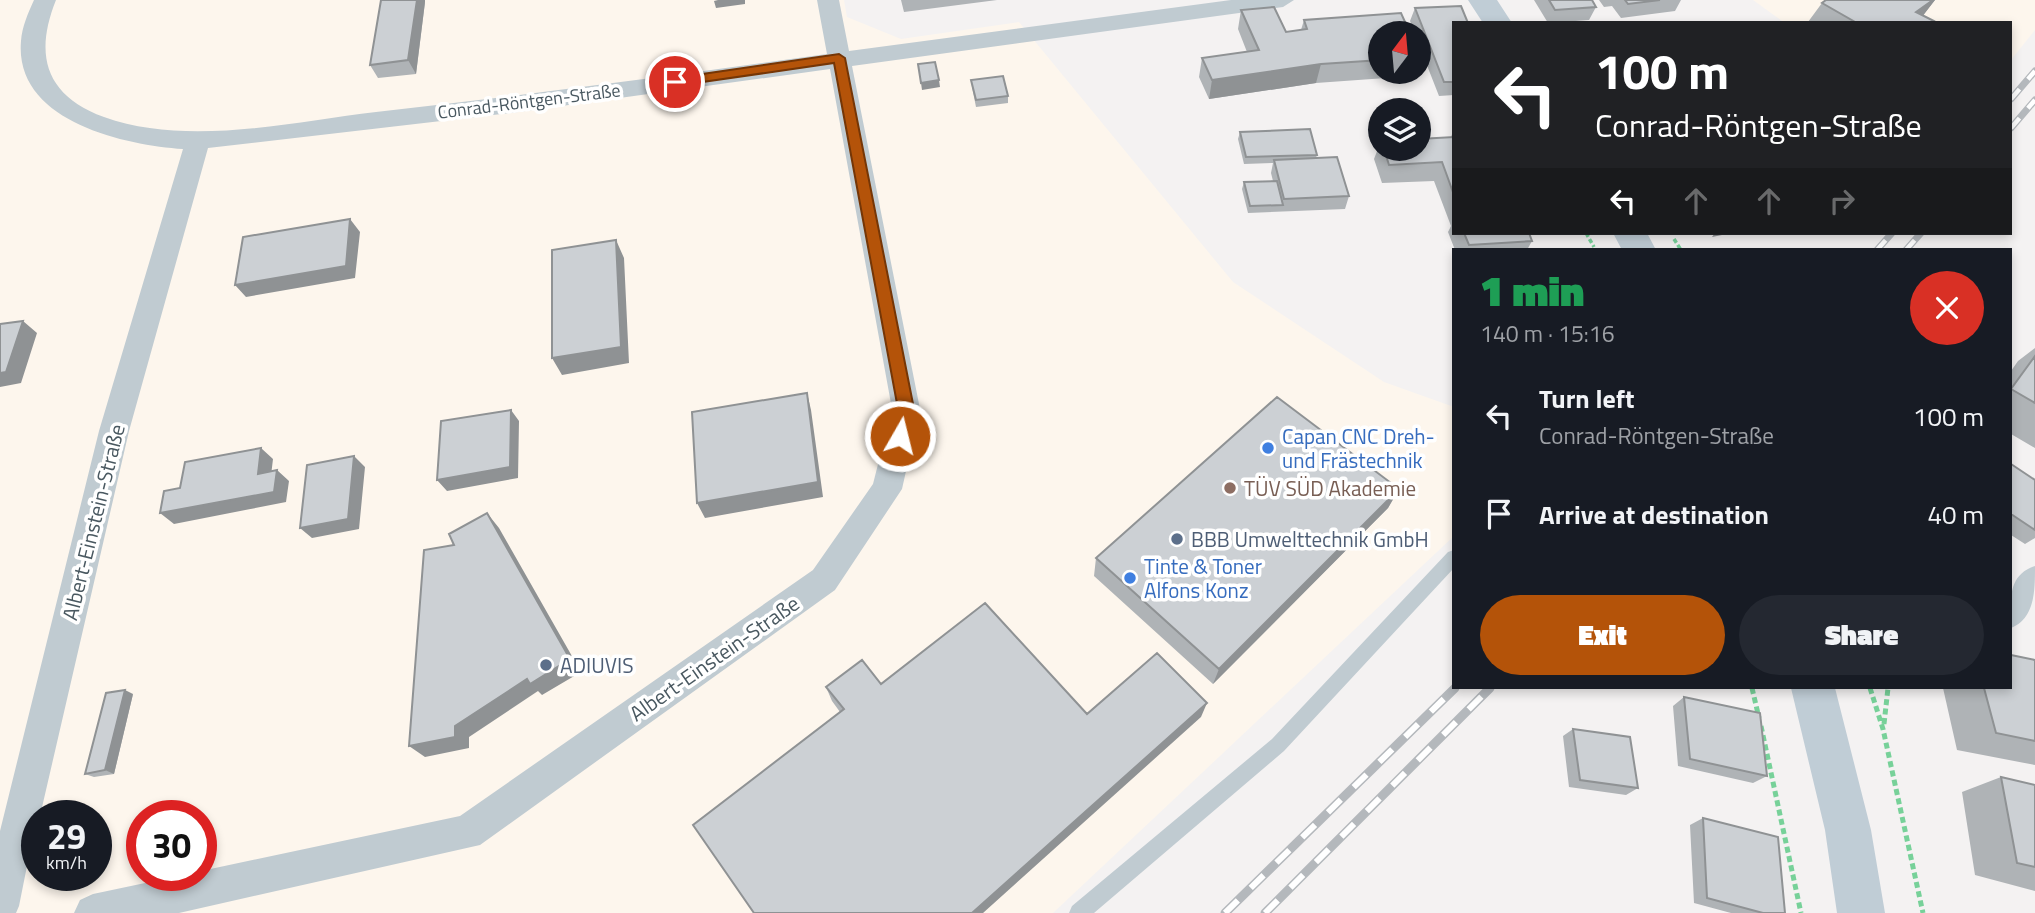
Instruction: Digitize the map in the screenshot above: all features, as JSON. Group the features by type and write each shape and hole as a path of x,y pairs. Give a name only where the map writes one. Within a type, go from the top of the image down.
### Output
{"main road":[{"path":"1482,0 1497,21"},
{"path":"1812,689 1848,830 1861,913"}],"street":[{"name":"Conrad-Röntgen-Straße","path":"45,0 34,28 32,48 39,76 53,95 71,111 95,124 158,140 198,141 511,105 839,58 1283,0"},
{"name":"Albert-Einstein-Straße","path":"93,913 467,832 824,580 887,489 906,409 828,0"},
{"name":"Albert-Einstein-Straße","path":"0,906 114,431 198,141"},
{"path":"2012,612 2035,580"}],"lane":[{"path":"1079,913 1278,745 1452,559"}],"path":[{"path":"1752,689 1801,913"},
{"path":"1870,689 1883,729 1923,913"},
{"path":"1883,729 1888,689"}],"shaded area":[{"path":"0,0 844,0 847,17 901,39 1019,22 1233,282 1384,382 1452,406 1452,538 1053,913 0,913"},
{"path":"1753,0 2035,0 2035,30 2012,59 2012,21 1782,21"}],"building":[{"path":"381,0 417,0 408,60 370,65"},
{"path":"1549,0 1592,0 1596,7 1555,10"},
{"path":"1625,0 1660,0 1628,4"},
{"path":"1826,0 1933,0 1916,12 1934,21 1854,21 1822,3"},
{"path":"1461,6 1467,21 1452,21 1452,82 1444,82 1432,51 1432,21 1420,21 1415,8"},
{"path":"1274,7 1286,32 1307,29 1304,20 1401,13 1405,21 1368,21 1368,61 1321,64 1212,80 1202,58 1259,50 1241,10"},
{"path":"935,62 939,80 921,83 918,64"},
{"path":"1003,76 1008,96 976,100 971,80"},
{"path":"1310,129 1317,155 1246,157 1240,132"},
{"path":"1452,137 1452,190 1442,162 1389,165 1388,161 1431,161 1431,138"},
{"path":"1337,157 1349,196 1284,199 1274,160"},
{"path":"1277,181 1283,205 1250,206 1244,182"},
{"path":"350,219 346,266 235,285 243,237"},
{"path":"1465,235 1530,235 1532,241 1469,245"},
{"path":"616,240 621,347 552,358 552,250"},
{"path":"23,321 6,372 0,373 0,324"},
{"path":"2035,356 2035,403 2012,388"},
{"path":"807,393 818,482 697,503 692,412"},
{"path":"1277,397 1399,489 1219,669 1096,558"},
{"path":"511,410 510,467 437,480 441,421"},
{"path":"261,448 258,474 277,470 274,492 160,513 164,491 180,488 185,462"},
{"path":"354,456 348,519 300,528 307,465"},
{"path":"2012,465 2035,480 2035,530 2012,515"},
{"path":"487,513 570,659 530,684 527,679 455,726 455,737 409,746 424,550 454,545 449,534"},
{"path":"985,603 1087,714 1157,653 1207,703 972,913 754,913 693,825 844,709 826,687 862,660 881,684"},
{"path":"2012,655 2035,660 2035,741 1996,733 1984,689 2012,689"},
{"path":"125,690 105,770 85,774 106,693"},
{"path":"1684,697 1760,713 1767,776 1690,759"},
{"path":"1573,729 1630,737 1638,788 1580,780"},
{"path":"2001,777 2035,785 2035,867 2017,863"},
{"path":"1703,818 1778,837 1785,913 1763,913 1707,898"}],"railway":[{"path":"2012,98 2035,71"},
{"path":"2012,127 2035,100"},
{"path":"1879,248 1890,235"},
{"path":"1908,248 1919,235"},
{"path":"1225,913 1454,689"},
{"path":"1265,913 1489,689"}],"place":[{"name":"Capan CNC Dreh- und Frästechnik","path":"1268,448"},
{"name":"TÜV SÜD Akademie","path":"1230,488"},
{"name":"BBB Umwelttechnik GmbH","path":"1177,539"},
{"name":"Tinte & Toner Alfons Konz","path":"1130,578"},
{"name":"ADIUVIS","path":"546,665"}],"route":[{"path":"675,82 839,58 906,409 900,436"}]}
